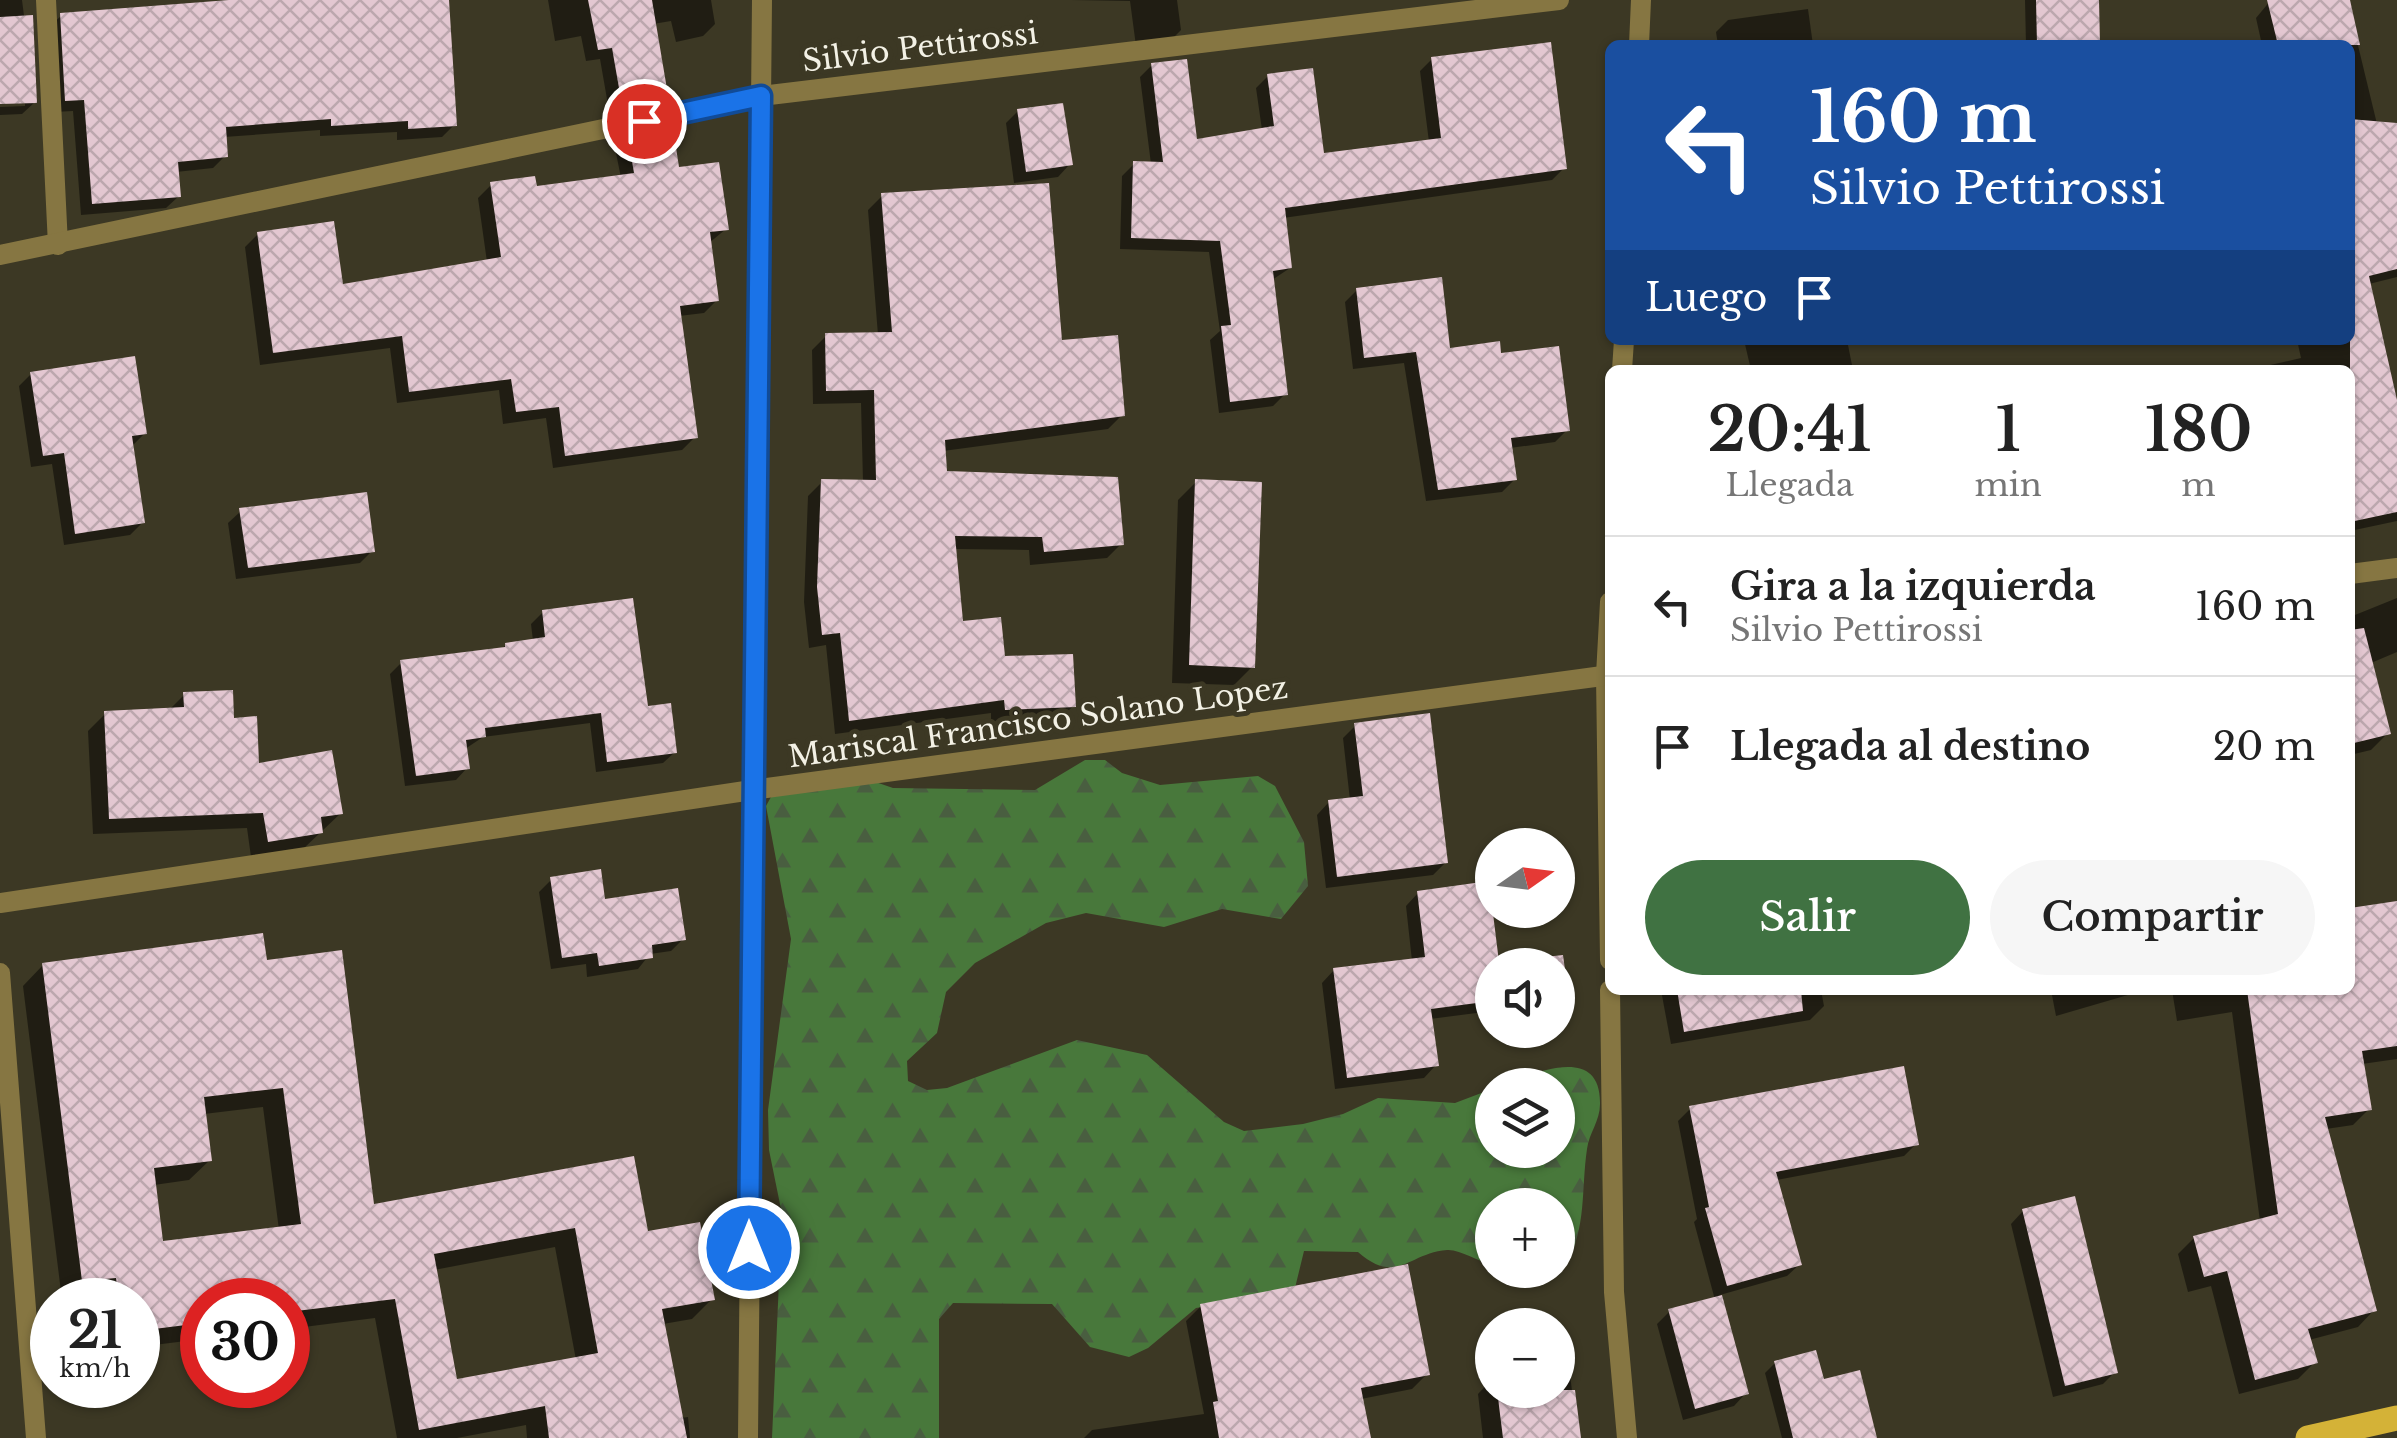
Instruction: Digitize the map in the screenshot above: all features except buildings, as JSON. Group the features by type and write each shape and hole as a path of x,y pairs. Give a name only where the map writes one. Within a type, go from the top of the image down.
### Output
{"main road":[{"path":"2320,1437 2397,1418"}],"street":[{"path":"46,0 58,245"},
{"path":"748,1438 762,0"},
{"name":"Silvio Pettirossi","path":"0,255 761,96 1560,0"},
{"path":"1639,40 1641,0"},
{"path":"2355,573 2397,568"},
{"name":"Mariscal Francisco Solano Lopez","path":"0,903 752,790 1605,675"},
{"path":"0,974 36,1438"},
{"path":"1610,995 1614,1292 1627,1438"}],"green space":[{"path":"1085,760 1105,760 1122,773 1160,785 1258,776 1275,786 1304,842 1308,886 1281,919 1222,909 1164,927 1086,913 1046,923 975,963 946,992 937,1033 907,1061 908,1081 927,1090 947,1088 1077,1040 1147,1055 1224,1122 1244,1131 1303,1124 1343,1114 1378,1098 1455,1103 1475,1095 1475,1168 1575,1168 1575,1068 1559,1068 1564,1067 1578,1068 1590,1074 1597,1085 1600,1104 1587,1149 1575,1243 1575,1188 1475,1188 1475,1258 1447,1250 1393,1267 1371,1262 1358,1252 1304,1251 1294,1292 1196,1308 1148,1348 1129,1357 1090,1347 1052,1304 953,1303 939,1319 939,1438 772,1438 782,1214 769,1150 768,1110 791,939 766,806 776,788 855,775 893,788 1035,790"}],"route":[{"path":"644,121 761,96 749,1248"}]}
